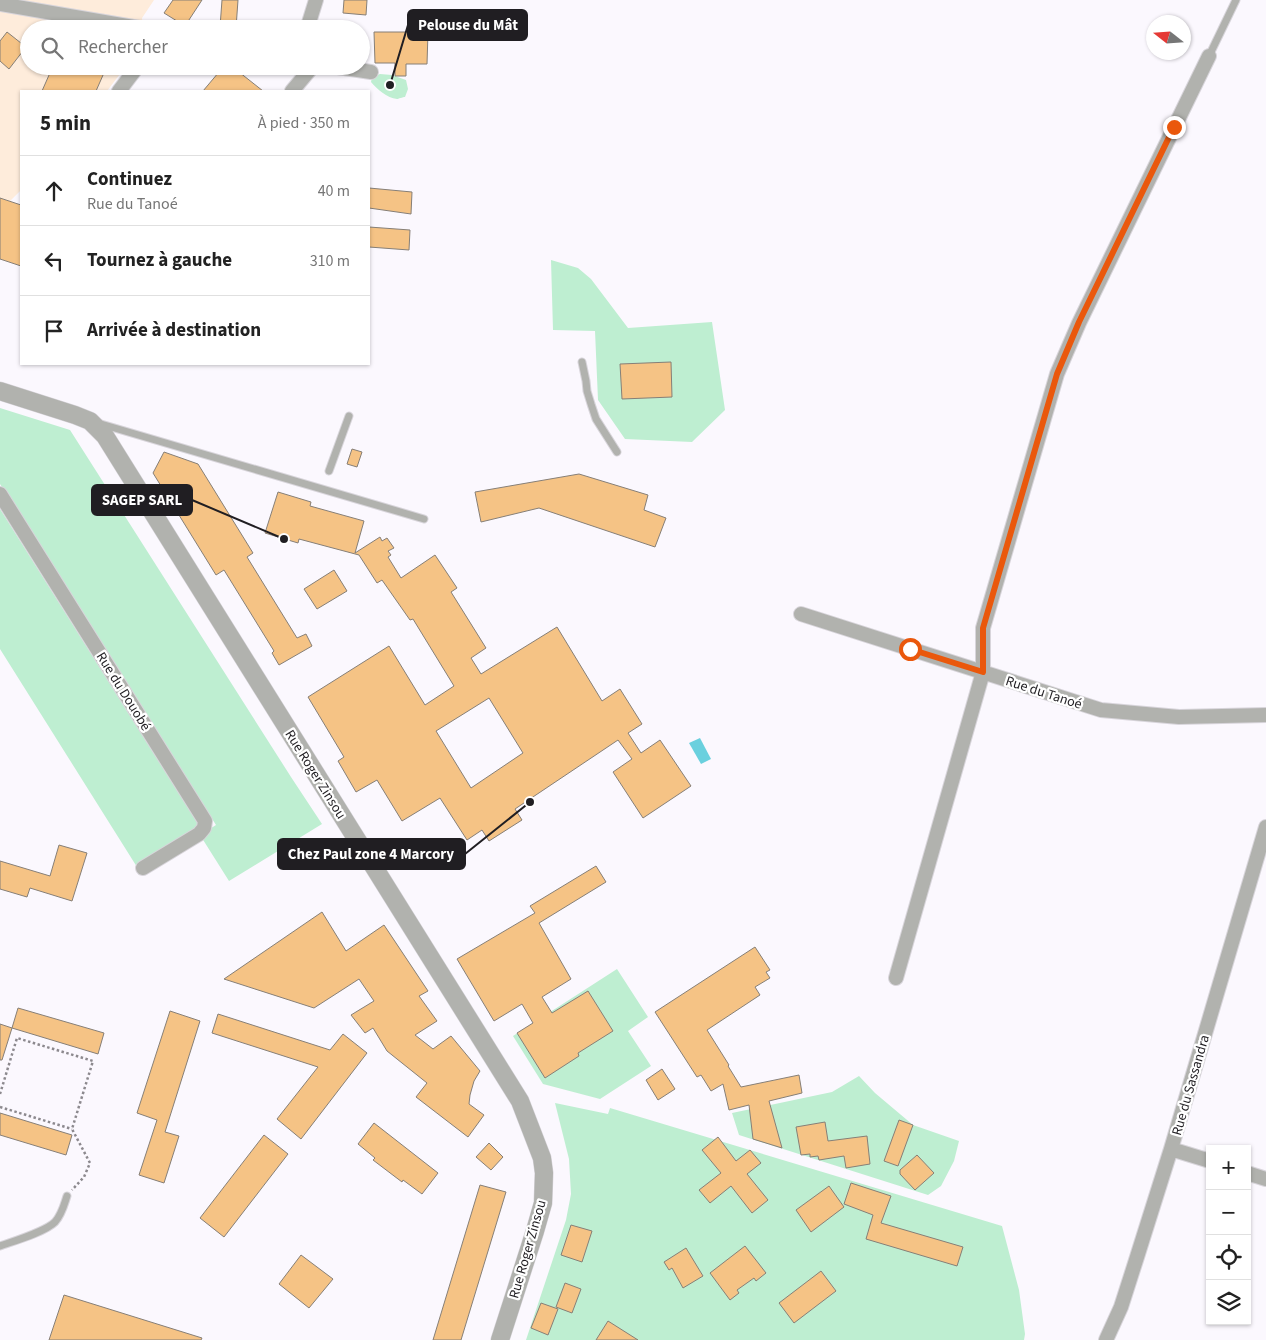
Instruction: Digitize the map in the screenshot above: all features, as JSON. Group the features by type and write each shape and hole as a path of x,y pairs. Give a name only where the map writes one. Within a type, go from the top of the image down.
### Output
{"street":[{"path":"310,20 316,0"},
{"path":"0,4 93,20"},
{"path":"896,978 983,672 983,628 1057,374 1079,322 1209,56"},
{"path":"120,90 131,75"},
{"path":"293,90 305,75"},
{"name":"Rue Roger Zinsou","path":"0,391 90,421 105,436 520,1101 542,1158 544,1174 543,1203 500,1340"},
{"name":"Rue du Douobé","path":"0,494 205,821 204,828 199,834 143,868"},
{"name":"Rue du Tanoé","path":"801,614 1100,710 1179,717 1266,715"},
{"name":"Rue du Sassandra","path":"1106,1340 1121,1307 1171,1149 1266,827"},
{"path":"1171,1149 1206,1160"},
{"path":"1251,1174 1266,1179"}],"lane":[{"path":"1209,56 1236,0"},
{"path":"582,362 587,392 596,418 617,452"},
{"path":"330,471 349,416"},
{"path":"90,421 424,519"},
{"path":"0,1246 47,1228 55,1222 62,1212 67,1196"}],"path":[{"path":"0,1094 17,1038 93,1061 72,1129 90,1163 84,1177 67,1196"},
{"path":"0,1108 72,1129"}],"shaded area":[{"path":"0,0 154,0 142,20 20,20 20,75 119,75 108,90 20,90 20,191 10,201 0,198"}],"green space":[{"path":"380,74 392,75 406,80 408,89 405,97 393,98 376,87 371,82 372,77"},
{"path":"551,260 578,268 591,279 628,328 712,322 725,410 692,442 625,439 598,400 595,331 553,330"},
{"path":"0,408 70,430 322,824 229,881 200,835 216,825 0,484"},
{"path":"0,509 200,827 137,867 0,649"},
{"path":"617,969 648,1017 628,1031 651,1066 600,1099 543,1084 513,1036"},
{"path":"859,1076 875,1093 913,1125 959,1141 954,1161 941,1186 928,1195 739,1135 732,1113 832,1092"},
{"path":"555,1103 608,1114 610,1108 1002,1226 1019,1290 1025,1334 1024,1340 526,1340 566,1220 571,1194 569,1159"}],"water":[{"path":"700,738 711,759 701,764 689,743"}],"building":[{"path":"173,0 202,0 189,20 175,20 164,13"},
{"path":"222,0 238,0 237,20 221,20"},
{"path":"344,0 367,0 366,15 343,13"},
{"path":"7,32 20,42 20,55 9,69 0,61 0,41"},
{"path":"374,32 428,32 427,64 406,64 406,76 395,76 395,63 375,63"},
{"path":"49,75 103,75 96,90 42,90"},
{"path":"216,75 243,75 262,90 204,90"},
{"path":"370,188 412,192 411,214 370,208"},
{"path":"0,198 20,205 20,266 0,259"},
{"path":"370,227 410,230 409,250 370,247"},
{"path":"671,362 672,397 622,399 620,364"},
{"path":"352,449 362,452 357,467 347,464"},
{"path":"164,452 198,464 253,553 247,557 297,638 306,634 312,646 279,665 272,653 274,651 224,570 216,575 153,473"},
{"path":"579,474 648,495 644,510 666,518 655,547 539,508 481,522 475,492"},
{"path":"278,492 311,502 310,506 364,521 355,553 380,537 382,541 387,538 394,548 388,551 391,555 388,557 401,578 435,555 457,588 451,592 486,648 471,658 481,674 557,627 602,701 620,689 642,724 628,733 641,753 660,740 691,786 643,818 613,772 632,759 618,740 515,809 522,820 489,841 482,830 467,840 440,798 402,821 377,780 356,792 338,761 344,757 308,697 389,646 425,705 454,686 413,619 410,620 382,580 377,583 359,555 299,539 298,543 265,533","holes":["489,698 523,753 471,788 436,731"]},
{"path":"334,570 347,591 317,609 304,589"},
{"path":"59,845 87,853 72,901 30,888 27,897 0,889 0,861 50,876"},
{"path":"596,866 606,882 539,923 571,979 542,997 552,1013 588,991 613,1031 578,1053 579,1056 545,1078 517,1033 533,1023 522,1004 494,1021 457,959 535,913 530,906"},
{"path":"322,912 346,951 384,925 428,991 419,996 437,1021 415,1035 433,1049 451,1036 480,1071 474,1081 469,1104 484,1115 468,1137 416,1097 427,1083 387,1051 373,1028 365,1033 351,1015 374,1001 359,979 314,1008 224,979"},
{"path":"755,947 770,970 766,972 770,978 755,987 760,995 707,1030 741,1087 799,1075 802,1093 769,1101 782,1148 753,1139 749,1105 729,1110 723,1084 711,1091 701,1075 697,1077 655,1012"},
{"path":"18,1008 104,1033 98,1054 12,1028"},
{"path":"170,1011 200,1021 165,1132 179,1136 164,1183 139,1175 157,1120 137,1113"},
{"path":"218,1014 330,1050 343,1034 367,1053 301,1139 277,1119 318,1067 212,1033"},
{"path":"0,1024 12,1028 2,1060 0,1060"},
{"path":"662,1069 675,1089 658,1100 646,1080"},
{"path":"0,1113 72,1135 66,1155 0,1135"},
{"path":"899,1120 913,1125 898,1166 884,1161"},
{"path":"825,1122 828,1141 867,1136 870,1164 846,1168 844,1156 819,1160 818,1156 810,1157 810,1154 801,1155 796,1127"},
{"path":"374,1123 438,1173 422,1194 403,1180 402,1182 373,1160 375,1158 358,1144"},
{"path":"264,1135 288,1154 224,1237 200,1218"},
{"path":"718,1137 736,1161 750,1150 761,1163 747,1174 768,1200 752,1213 731,1186 710,1203 699,1190 721,1173 702,1150"},
{"path":"489,1143 503,1157 491,1170 476,1157"},
{"path":"917,1155 934,1173 915,1190 900,1174 900,1170"},
{"path":"851,1183 891,1196 881,1223 963,1247 957,1266 866,1239 873,1215 844,1204"},
{"path":"480,1185 506,1192 461,1340 433,1340"},
{"path":"829,1186 844,1207 811,1232 796,1210"},
{"path":"571,1225 592,1231 582,1262 561,1255"},
{"path":"745,1246 766,1273 756,1281 754,1278 737,1290 739,1293 730,1300 710,1273"},
{"path":"686,1248 703,1276 683,1288 672,1268 669,1270 664,1262"},
{"path":"301,1255 333,1279 309,1308 279,1284"},
{"path":"821,1271 836,1291 794,1323 779,1303"},
{"path":"565,1283 581,1289 572,1313 556,1307"},
{"path":"64,1295 202,1338 201,1340 49,1340"},
{"path":"541,1303 558,1309 548,1335 531,1328"},
{"path":"608,1321 638,1340 596,1340"}],"place":[{"name":"Pelouse du Mât","path":"390,85"},
{"name":"SAGEP SARL","path":"284,539"},
{"name":"Chez Paul zone 4 Marcory","path":"530,802"}],"route":[{"path":"910,649 983,672 983,628 1057,374 1079,322 1174,127"}]}
